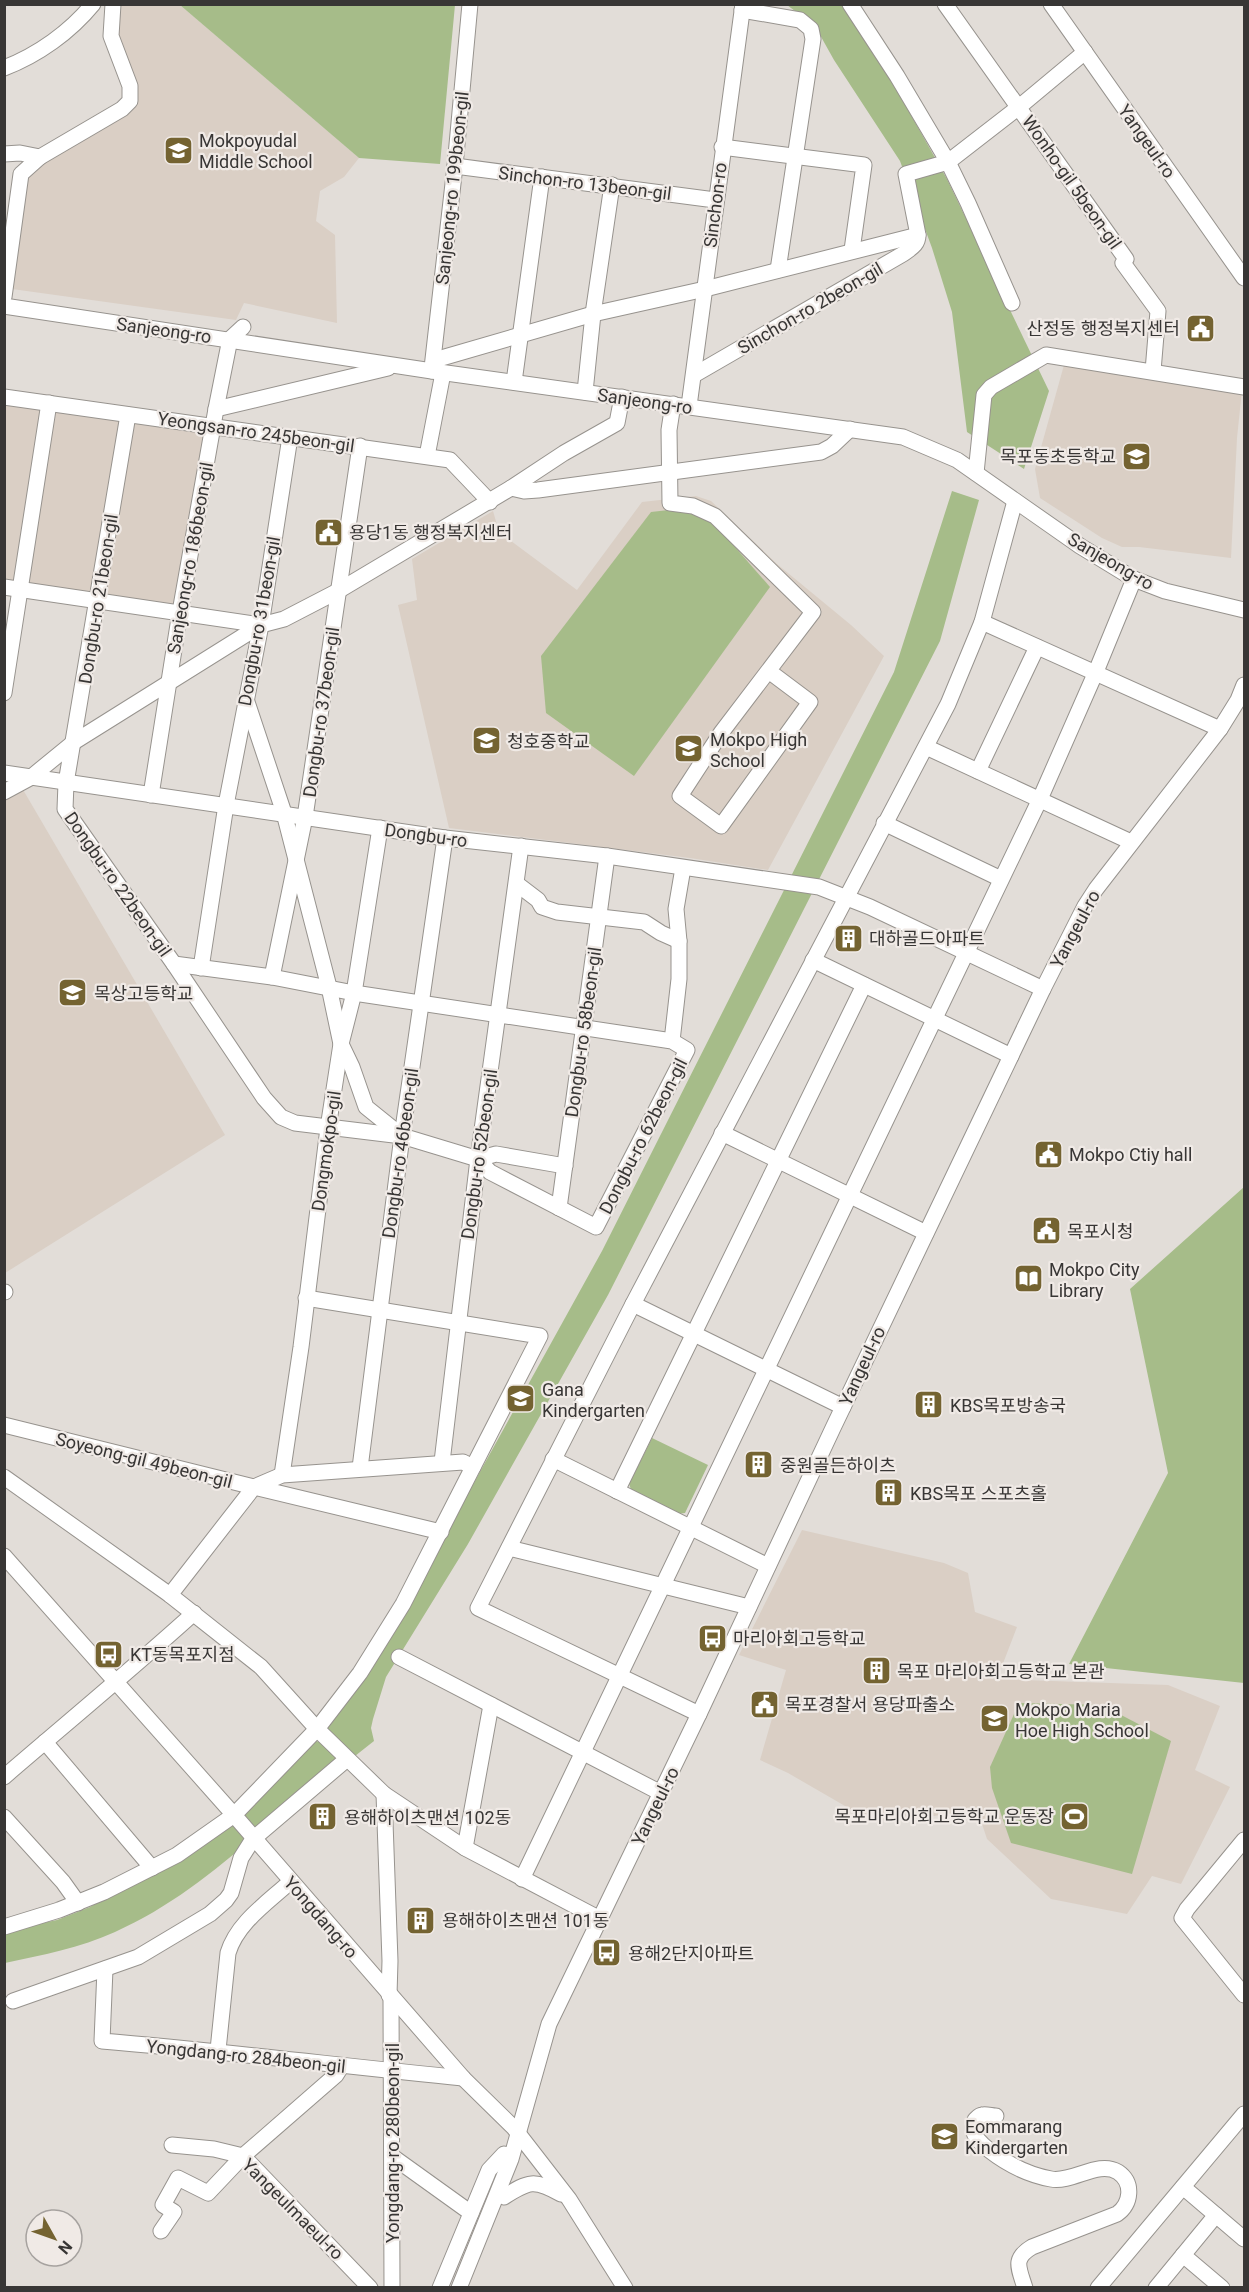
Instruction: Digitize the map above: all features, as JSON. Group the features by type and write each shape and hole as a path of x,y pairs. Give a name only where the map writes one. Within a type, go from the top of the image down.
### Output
{"street":[{"path":"4,68 21,62 49,44 78,21 93,4"},
{"path":"4,297 20,179 26,168 40,157 122,109 130,101 130,86 111,36 113,4"},
{"name":"Sanjeong-ro 199beon-gil","path":"427,456 437,372 470,4"},
{"path":"850,4 897,75 948,162 1012,303"},
{"name":"Wonho-gil 5beon-gil","path":"945,4 1114,241 1126,259 1123,263 1158,311 1153,371"},
{"name":"Yangeul-ro","path":"1051,4 1245,278"},
{"path":"742,7 800,20 811,29 813,39 778,270"},
{"name":"Sinchon-ro","path":"689,406 742,7"},
{"path":"437,372 438,359 521,334 593,314 705,289 918,234 906,174 948,162 1085,52"},
{"path":"722,147 864,165 852,250"},
{"path":"4,154 21,153 40,157"},
{"name":"Sinchon-ro 13beon-gil","path":"455,166 715,200"},
{"path":"514,382 542,177"},
{"path":"585,392 593,314 612,185"},
{"name":"Sinchon-ro 2beon-gil","path":"693,375 903,254 915,245 918,241 918,234"},
{"name":"Sanjeong-ro","path":"4,306 437,372 903,437 957,460 1080,546 1134,579 1165,591 1245,610"},
{"path":"230,339 243,327"},
{"name":"Sanjeong-ro 186beon-gil","path":"151,795 180,612 230,339"},
{"path":"976,473 984,395 991,387 1046,355 1245,387"},
{"path":"216,409 397,365"},
{"name":"Yeongsan-ro 245beon-gil","path":"4,397 450,460 490,502"},
{"path":"4,792 30,778 74,742 261,625 284,619 338,591 490,502 564,453 617,423 622,397"},
{"path":"4,693 49,403"},
{"path":"673,404 669,430 670,502 693,506 715,516 813,612 721,734 680,796 721,826 810,702 770,672"},
{"name":"Dongbu-ro 21beon-gil","path":"66,783 128,414"},
{"path":"511,488 524,491 538,490 821,452 832,446 850,429"},
{"name":"Dongbu-ro 31beon-gil","path":"201,968 226,805 261,625 290,437"},
{"name":"Dongbu-ro 37beon-gil","path":"272,977 305,817 360,446"},
{"path":"699,1714 478,1608 633,1304 948,704 982,622 1015,501"},
{"path":"522,1879 1040,799 1134,579"},
{"path":"4,587 261,625"},
{"path":"982,622 1220,729"},
{"path":"978,771 1037,647"},
{"name":"Yangeul-ro","path":"459,2288 535,2078 549,2024 662,1793 1043,989 1085,906 1131,842 1220,729 1239,700 1245,685"},
{"path":"246,699 284,813 329,987 341,1044 352,1066 366,1107 402,1136 477,1160 490,1172 559,1208"},
{"path":"926,747 1131,842"},
{"name":"Dongbu-ro","path":"4,773 445,838 607,856 807,885 846,897 1043,989"},
{"name":"Dongbu-ro 22beon-gil","path":"66,783 65,809 270,1106 288,1121 402,1136"},
{"path":"884,823 1001,879"},
{"name":"Dongmokpo-gil","path":"282,1475 302,1347 306,1298 328,1128 341,1044 354,993 380,828"},
{"name":"Dongbu-ro 46beon-gil","path":"360,1467 402,1136 445,838"},
{"name":"Dongbu-ro 52beon-gil","path":"442,1462 477,1160 521,846"},
{"name":"Dongbu-ro 58beon-gil","path":"559,1208 607,856"},
{"name":"Dongbu-ro 62beon-gil","path":"559,1208 596,1227 687,1050 672,1041 678,979 679,941 676,909 683,868"},
{"path":"517,884 538,900 542,907 557,912 644,922 679,941"},
{"path":"813,960 1011,1056"},
{"path":"174,964 272,977 421,1004 672,1041"},
{"path":"617,1491 864,985"},
{"path":"722,1133 926,1233"},
{"path":"477,1160 496,1154 565,1166"},
{"path":"4,1927 104,1892 185,1850 234,1815 317,1729 360,1673 403,1604 540,1336 306,1298"},
{"path":"633,1304 843,1407"},
{"name":"Soyeong-gil 49beon-gil","path":"4,1425 254,1487 282,1475 360,1467 464,1462 473,1467"},
{"path":"553,1459 768,1566"},
{"path":"4,1477 170,1595 261,1667 317,1729 384,1794 465,1848 600,1919"},
{"path":"170,1595 254,1487 441,1532"},
{"path":"509,1548 749,1607"},
{"name":"Yongdang-ro","path":"4,1556 234,1815 390,1997 463,2078 516,2132 569,2199 625,2288"},
{"path":"4,1777 114,1682 136,1666 194,1613"},
{"path":"399,1657 662,1793"},
{"path":"465,1848 491,1705"},
{"path":"45,1742 152,1868"},
{"path":"13,2001 138,1957 210,1914 231,1893 241,1858 253,1839 347,1759"},
{"name":"Yongdang-ro 280beon-gil","path":"384,1794 390,1960 392,2288"},
{"path":"4,1817 63,1882 78,1903"},
{"path":"1245,1840 1182,1918 1245,1995"},
{"path":"218,2050 231,1943 237,1930 290,1882"},
{"name":"Yongdang-ro 284beon-gil","path":"105,1969 102,2041 218,2050 341,2067 463,2078"},
{"path":"161,2231 174,2212 163,2205 178,2178 208,2193 243,2156 336,2075 341,2067"},
{"path":"1098,2288 1245,2114"},
{"path":"996,2116 978,2117 974,2122 974,2132 989,2150 1013,2165 1055,2180 1068,2179 1097,2169 1111,2169 1125,2179 1129,2188 1127,2202 1117,2214 1022,2253 1019,2266 1025,2288"},
{"name":"Yangeulmaeul-ro","path":"172,2145 214,2149 243,2156 370,2288"},
{"path":"469,2288 504,2197 508,2156"},
{"path":"440,2288 489,2170 508,2156"},
{"name":"Yangeul-ro","path":"450,2288 508,2156"},
{"path":"393,2157 471,2213"},
{"path":"504,2197 524,2184 545,2185 569,2199"},
{"path":"1183,2187 1245,2239"},
{"path":"1156,2288 1216,2216"},
{"path":"1183,2255 1222,2288"}],"shaded area":[{"path":"119,5 180,5 359,158 344,177 320,191 316,221 335,235 337,323 244,303 236,320 12,289 26,174 128,113 113,29"},
{"name":"목포동초등학교","path":"1064,365 1242,390 1237,438 1231,558 1122,547 1102,538 1040,498 1035,469"},
{"path":"5,397 213,427 180,612 5,587"},
{"name":"Mokpo High School","path":"696,496 711,501 777,564 851,625 884,656 768,870 449,828 398,605 417,600 412,559 493,511 499,532 577,590 642,502"},
{"name":"목상고등학교","path":"22,788 225,1135 5,1273 4,798"},
{"name":"Mokpo Maria Hoe High School","path":"802,1530 944,1563 968,1573 975,1612 1017,1627 997,1679 1168,1685 1220,1706 1195,1770 1230,1787 1181,1884 1152,1876 1127,1914 1051,1899 987,1839 977,1809 928,1817 871,1821 788,1773 760,1760 786,1670 739,1655"}],"green space":[{"path":"180,5 455,5 440,164 359,158"},
{"path":"787,5 843,5 889,76 947,179 1049,391 1024,469 967,432 952,312 932,248 900,161 834,60 815,26"},
{"path":"952,491 979,500 940,641 608,1295 468,1544 386,1677 371,1728 374,1741 355,1756 348,1753 325,1726 403,1611 602,1251 894,672"},
{"path":"678,509 708,516 770,587 634,776 546,713 541,656 651,512"},
{"path":"1244,1187 1244,1683 1069,1664 1168,1473 1130,1289"},
{"path":"652,1438 708,1465 685,1513 677,1514 632,1492 629,1484"},
{"name":"목포마리아회고등학교 운동장","path":"1019,1703 1102,1705 1171,1741 1132,1874 1011,1843 992,1788 990,1767"},
{"path":"315,1741 322,1742 338,1759 260,1832 177,1898 102,1938 5,1963 4,1931 57,1920 90,1907 203,1844"}],"place":[{"name":"Mokpoyudal Middle School","path":"178,150"},
{"name":"산정동 행정복지센터","path":"1201,328"},
{"name":"목포동초등학교","path":"1137,456"},
{"name":"용당1동 행정복지센터","path":"328,532"},
{"name":"청호중학교","path":"486,741"},
{"name":"Mokpo High School","path":"689,749"},
{"name":"대하골드아파트","path":"848,938"},
{"name":"목상고등학교","path":"73,993"},
{"name":"Mokpo Ctiy hall","path":"1048,1154"},
{"name":"목포시청","path":"1046,1231"},
{"name":"Mokpo City Library","path":"1028,1279"},
{"name":"Gana Kindergarten","path":"521,1399"},
{"name":"KBS목포방송국","path":"929,1405"},
{"name":"중원골든하이츠","path":"759,1465"},
{"name":"KBS목포 스포츠홀","path":"889,1493"},
{"name":"마리아회고등학교","path":"712,1638"},
{"name":"KT동목포지점","path":"109,1654"},
{"name":"목포 마리아회고등학교 본관","path":"876,1671"},
{"name":"목포경찰서 용당파출소","path":"764,1704"},
{"name":"Mokpo Maria Hoe High School","path":"994,1719"},
{"name":"목포마리아회고등학교 운동장","path":"1075,1816"},
{"name":"용해하이츠맨션 102동","path":"323,1817"},
{"name":"용해하이츠맨션 101동","path":"421,1920"},
{"name":"용해2단지아파트","path":"607,1953"},
{"name":"Eommarang Kindergarten","path":"944,2136"}]}
